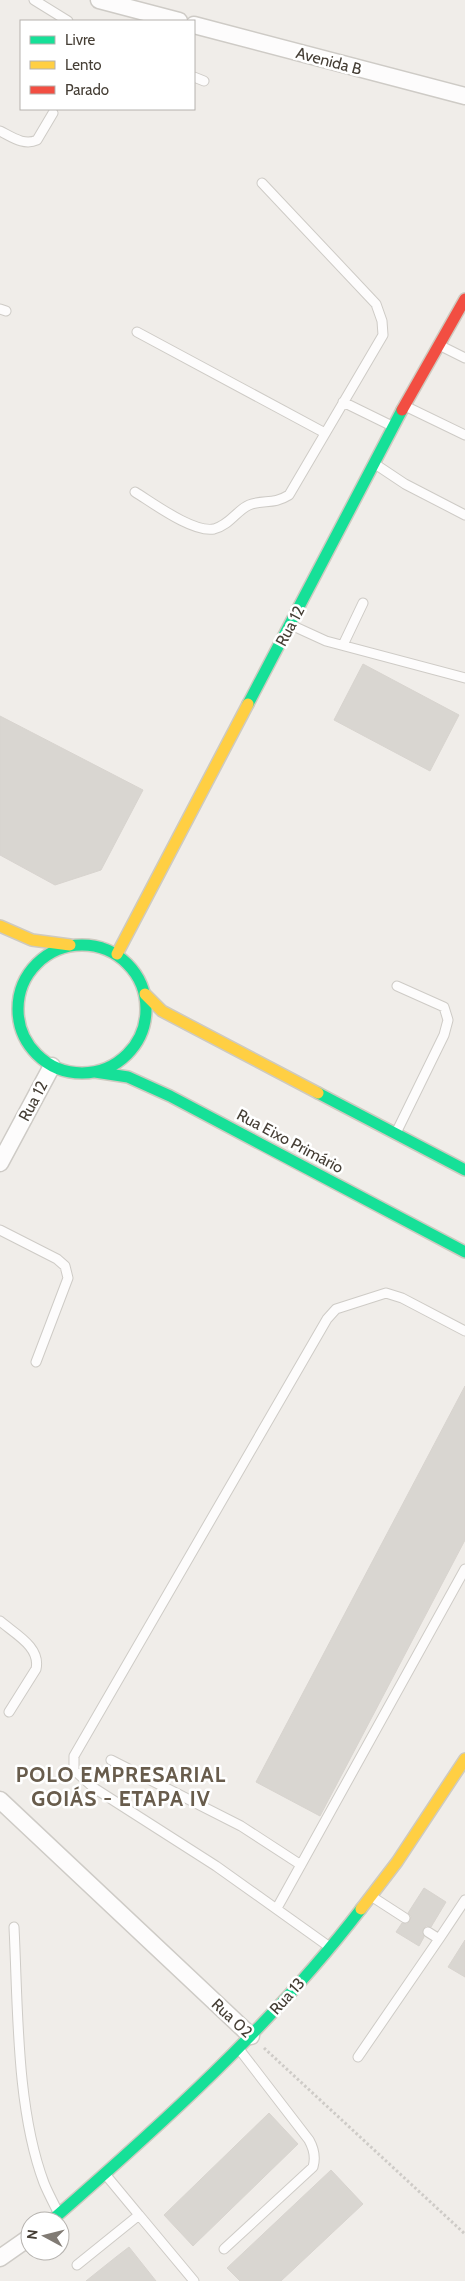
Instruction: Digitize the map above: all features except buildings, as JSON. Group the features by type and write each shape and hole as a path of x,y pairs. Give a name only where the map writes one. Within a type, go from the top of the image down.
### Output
{"street":[{"path":"98,0 175,20"},
{"name":"Avenida B","path":"195,25 465,96"},
{"name":"Rua 12","path":"117,954 393,426 465,299"},
{"path":"0,926 32,940 71,945 95,945 117,954 130,965 139,979 145,994 146,1015 141,1035 130,1052 114,1065 95,1072 80,1074 66,1072 52,1066 39,1057 29,1046 22,1031 18,1013 19,994 26,976 38,961 53,951 71,945"},
{"path":"145,994 162,1011 465,1170"},
{"path":"7,1018 22,1031"},
{"name":"Rua 12","path":"0,1163 52,1066"},
{"name":"Rua Eixo Primário","path":"95,1072 128,1077 170,1096 465,1252"},
{"name":"Rua 13","path":"63,2211 238,2049 331,1948 397,1862 465,1760"},
{"name":"Rua 02","path":"0,1800 251,2036"},
{"path":"0,2258 20,2243"}],"lane":[{"path":"34,0 66,20"},
{"path":"195,78 204,82"},
{"path":"0,131 22,141 33,142 37,140 53,113"},
{"path":"135,492 197,528 214,529 233,520 247,506 278,502 289,495 383,335 382,321 376,304 262,183"},
{"path":"138,332 325,433"},
{"path":"438,345 465,358"},
{"path":"343,402 393,426"},
{"path":"404,406 465,435"},
{"path":"374,464 405,484 465,514"},
{"path":"343,645 363,602"},
{"path":"290,624 326,641 465,678"},
{"path":"396,1134 444,1035 448,1020 444,1007 397,986"},
{"path":"0,1230 57,1259 68,1271 68,1278 36,1362"},
{"path":"331,1948 216,1866 94,1788 74,1770 74,1756 327,1319 336,1309 386,1293 402,1298 465,1332"},
{"path":"277,1908 465,1569"},
{"path":"0,1621 35,1650 38,1664 9,1712"},
{"path":"111,1760 241,1826 300,1865"},
{"path":"371,1896 405,1918"},
{"path":"358,2057 465,1900"},
{"path":"14,1928 20,2051 29,2128 53,2211"},
{"path":"428,1932 439,1939"},
{"path":"224,2250 314,2167 315,2162 314,2149 309,2140 238,2049"},
{"path":"105,2174 194,2281"},
{"path":"77,2265 139,2215"}],"path":[{"name":"Rua 02","path":"251,2036 465,2234"}],"traffic: fast":[{"path":"248,704 402,410"},
{"path":"82,945 95,946 107,950 127,964 141,984 145,996 146,1009 145,1022 141,1034 127,1054 107,1068 95,1072 82,1073 69,1072 57,1068 37,1054 23,1034 19,1022 18,1009 19,996 23,984 37,964 57,950 69,946 82,945"},
{"path":"95,1072 128,1077 170,1096 465,1252"},
{"path":"318,1093 465,1170"},
{"path":"62,2211 174,2111 253,2033 327,1952 361,1909"}],"traffic: slow":[{"path":"117,954 248,704"},
{"path":"0,926 32,940 70,945"},
{"path":"145,994 162,1011 318,1093"},
{"path":"361,1909 397,1862 465,1759"}],"traffic: jam":[{"path":"402,410 465,299"}],"district":[{"name":"POLO EMPRESARIAL GOIÁS - ETAPA IV","path":"121,1786"}]}
